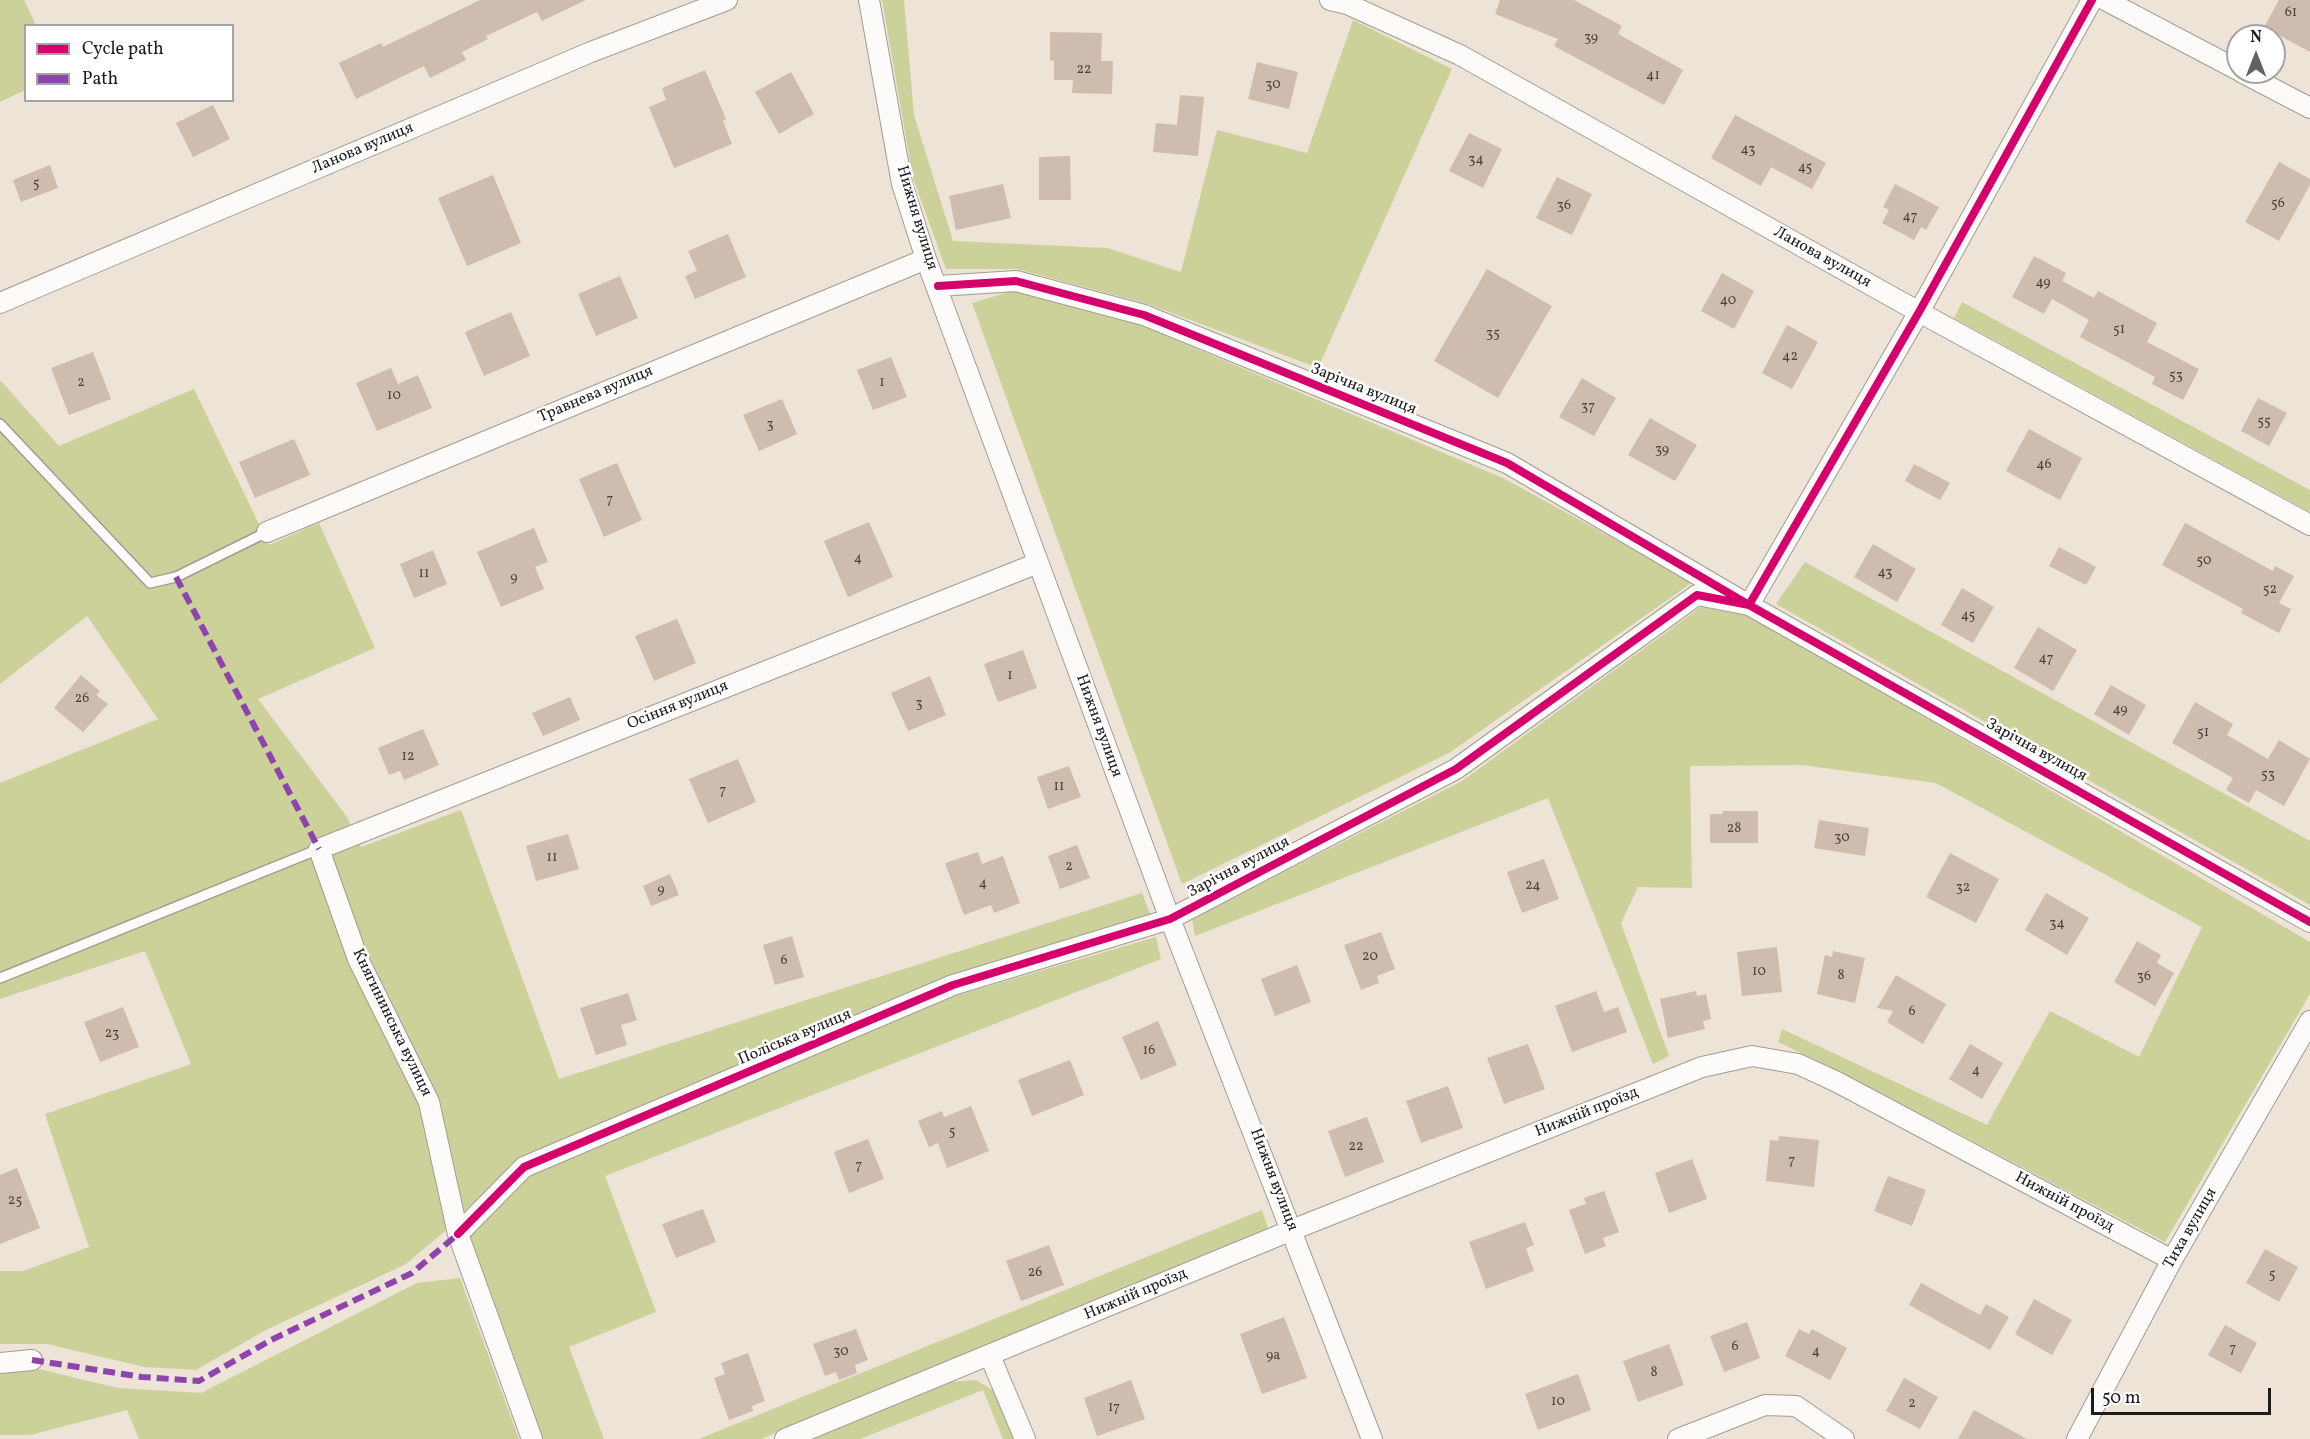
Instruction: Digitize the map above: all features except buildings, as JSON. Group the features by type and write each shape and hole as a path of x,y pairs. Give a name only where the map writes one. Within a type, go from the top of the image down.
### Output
{"street":[{"name":"Ланова вулиця","path":"0,303 591,52 727,0"},
{"name":"Нижня вулиця","path":"869,0 902,184 926,259 938,286 1170,919 1372,1439"},
{"name":"Ланова вулиця","path":"1330,0 1347,4 1460,55 1919,312 2310,525"},
{"path":"1749,605 1919,312 2092,0"},
{"path":"2105,0 2226,64"},
{"path":"2265,84 2310,108"},
{"name":"Травнева вулиця","path":"267,532 926,259"},
{"name":"Зарічна вулиця","path":"938,286 1016,281 1143,315 1507,463 1749,605 2310,922"},
{"name":"Осіння вулиця","path":"319,849 1038,563"},
{"name":"Зарічна вулиця","path":"1170,919 1456,769 1697,595 1749,605"},
{"name":"Княгининська вулиця","path":"319,849 358,959 429,1102 458,1234 532,1439"},
{"name":"Поліська вулиця","path":"458,1234 524,1167 953,985 1170,919"},
{"name":"Тиха вулиця","path":"2077,1439 2172,1260 2310,1021"},
{"name":"Нижній проїзд","path":"785,1439 1292,1230 1702,1067 1752,1056 1798,1064 1837,1082 2172,1260"},
{"path":"990,1356 1025,1439"},
{"path":"0,1363 32,1360"},
{"path":"1678,1439 1765,1406 1796,1406 1844,1439"}],"lane":[{"path":"0,424 150,584 176,577 267,532"},
{"path":"0,978 319,849"}],"green space":[{"path":"0,0 24,0 36,24 24,24 24,90 0,102"},
{"path":"882,0 904,0 914,115 953,241 1107,248 1181,272 1217,130 1307,153 1353,20 1452,69 1318,368 1148,304 1017,269 946,269 913,178"},
{"path":"1016,290 1140,325 1503,478 1693,582 1449,753 1182,884 972,303"},
{"path":"1962,302 2310,490 2310,512 1954,318"},
{"path":"0,380 59,446 194,389 269,545 319,523 375,648 258,699 347,817 361,847 461,810 559,1079 1142,893 1150,914 950,975 518,1158 451,1226 406,1264 266,1330 196,1370 144,1367 47,1344 0,1344 0,1271 23,1271 89,1247 45,1114 191,1064 145,951 0,999 0,783 158,719 87,616 0,684"},
{"path":"1805,562 2310,841 2310,905 1776,604"},
{"path":"1701,607 1754,617 2310,942 2310,994 2165,1242 1841,1072 1778,1042 1782,1029 1987,1125 2050,1011 2139,1057 2202,927 1936,783 1802,765 1690,766 1692,888 1638,887 1621,923 1669,1056 1653,1064 1548,798 1195,936 1192,919 1462,781"},
{"path":"1156,937 1161,959 605,1176 656,1312 569,1347 604,1439 542,1439 468,1236 528,1174 958,995"},
{"path":"1262,1210 1268,1228 761,1439 699,1439"},
{"path":"460,1278 519,1439 139,1439 127,1410 30,1435 0,1435 0,1369 30,1367 118,1388 201,1393 417,1283"},
{"path":"976,1380 996,1392 1016,1439 1003,1439 983,1390 860,1439 808,1439 948,1382"}],"marked path":[{"path":"176,577 319,849"},
{"path":"32,1360 142,1377 199,1381 271,1340 412,1273 458,1234"}],"cycle path":[{"path":"458,1234 524,1167 953,985 1170,919 1456,769 1697,595 1749,605 1919,312 2092,0"},
{"path":"938,286 1016,281 1144,315 1507,463 1749,605 2310,922"}]}
